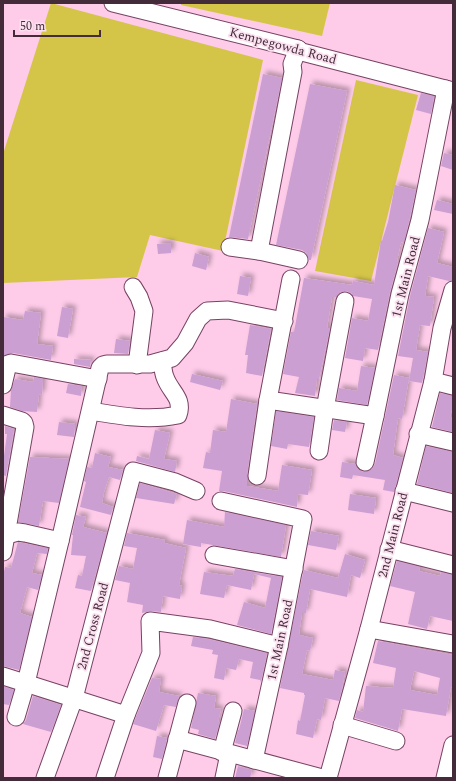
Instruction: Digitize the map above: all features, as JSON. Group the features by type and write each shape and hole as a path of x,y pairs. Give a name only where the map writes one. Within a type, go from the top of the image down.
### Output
{"street":[{"name":"Kempegowda Road","path":"113,3 171,10 300,50 450,90"},
{"path":"259,251 293,72 298,66 300,50"},
{"name":"1st Main Road","path":"365,462 400,294 420,220 450,90"},
{"path":"230,247 259,251 299,260"},
{"path":"257,476 268,400 291,279"},
{"path":"133,287 139,297 144,311 137,365"},
{"name":"2nd Main Road","path":"328,778 369,629 418,434 448,330 453,290"},
{"path":"319,452 325,409 345,301"},
{"path":"16,717 26,683 100,368 103,365 116,363 137,365 150,364 172,358 185,343 198,319 207,311 228,310 284,321"},
{"path":"91,411 139,418 162,419 178,415 180,407 177,398 165,378 162,361"},
{"path":"3,385 6,367 8,364 98,379"},
{"path":"433,381 453,386"},
{"path":"268,400 375,416"},
{"path":"3,415 22,421 25,427 3,552"},
{"path":"418,434 453,442"},
{"name":"2nd Cross Road","path":"45,778 74,698 133,471 175,482 196,491"},
{"path":"404,491 453,503"},
{"name":"1st Main Road","path":"221,501 303,519 279,646 254,760"},
{"path":"5,536 18,532 60,541"},
{"path":"389,549 453,565"},
{"path":"214,554 294,569"},
{"path":"106,778 126,715 151,653 150,621 210,629 279,646"},
{"path":"369,629 453,644"},
{"path":"3,676 126,715"},
{"path":"167,778 187,703"},
{"path":"224,778 226,753 233,711"},
{"path":"342,725 396,741"},
{"path":"177,740 322,778"},
{"path":"445,778 453,745"}],"shaded area":[{"path":"51,3 263,60 223,251 150,235 137,277 3,283 3,154"},
{"path":"181,3 330,3 322,36 181,5"},
{"path":"356,80 418,95 371,281 315,271"}],"building":[{"path":"263,74 282,78 248,239 229,237"},
{"path":"310,84 347,91 311,260 309,260 306,253 302,250 276,245"},
{"path":"421,93 434,96 431,114 416,110"},
{"path":"444,153 453,155 453,170 441,166"},
{"path":"395,185 416,190 404,243 401,242 398,262 378,350 365,348 363,361 345,358 352,318 368,321 372,299 353,296 351,293 346,291 341,292 336,297 332,297 327,328 330,328 319,379 317,379 315,396 295,393 299,377 283,374 291,332 294,332 304,278 352,285 353,281 374,285 381,240 382,241 388,222"},
{"path":"437,200 453,204 453,214 434,210"},
{"path":"428,228 444,232 437,263 453,267 453,280 449,281 428,276 425,296 434,297 430,326 420,325 416,350 428,352 422,383 409,381 413,358 398,356 410,296"},
{"path":"171,243 171,253 158,254 157,244"},
{"path":"195,253 209,257 206,270 192,266"},
{"path":"240,276 251,278 248,296 237,294"},
{"path":"62,307 73,309 68,338 57,336"},
{"path":"25,311 41,313 37,344 53,346 51,360 13,353 3,356 3,317 23,320"},
{"path":"250,325 271,329 262,376 246,373 248,355 245,355"},
{"path":"116,339 130,341 128,354 114,353"},
{"path":"74,359 91,360 90,367 74,364"},
{"path":"361,366 375,368 367,405 337,400 339,388 357,391"},
{"path":"192,374 223,381 220,390 190,382"},
{"path":"394,375 409,378 402,419 398,418 393,455 403,458 394,492 383,490 385,480 353,475 352,479 340,477 342,462 355,464 358,469 363,472 373,468"},
{"path":"34,377 43,379 42,395 39,394 37,412 22,411 10,407 11,390 15,379 33,382"},
{"path":"68,384 82,386 81,396 66,393"},
{"path":"440,393 453,396 453,406 450,417 453,417 453,432 432,427"},
{"path":"231,399 257,404 247,475 247,486 278,491 282,465 312,470 308,495 298,494 297,507 219,491 222,471 203,468 206,452 210,453 213,430 226,432"},
{"path":"276,411 314,417 309,447 288,444 287,449 271,446"},
{"path":"334,420 347,422 345,432 332,430"},
{"path":"59,422 75,424 74,437 57,435"},
{"path":"5,426 14,429 6,476 3,475 7,434 5,434"},
{"path":"155,430 170,433 164,459 177,461 175,472 136,461 137,456 149,459"},
{"path":"426,446 453,452 453,493 417,484"},
{"path":"95,453 111,457 108,467 123,470 120,480 109,477 104,492 102,503 113,507 111,515 80,507 86,482 84,481 87,467 92,468"},
{"path":"30,457 69,459 59,503 43,501 39,526 18,522"},
{"path":"140,483 177,494 174,504 136,498"},
{"path":"350,494 376,498 374,514 348,510"},
{"path":"225,512 286,525 281,557 201,543 201,547 183,544 187,520 224,527"},
{"path":"76,515 86,517 83,527 107,533 91,591 75,588 78,575 82,576 86,556 71,555 72,535"},
{"path":"311,531 339,536 336,550 308,545"},
{"path":"127,533 165,540 164,543 186,548 179,585 182,586 180,599 163,596 161,612 151,611 142,613 143,605 127,602 130,583 115,580 119,566 133,569 137,548 124,546"},
{"path":"18,542 48,548 47,554 37,553 32,573 42,575 38,590 27,587 20,613 32,617 19,670 3,666 3,576 5,567 11,568"},
{"path":"345,554 365,560 360,578 351,575 347,597 310,589 306,613 302,613 299,635 313,638 310,651 307,650 302,674 333,680 335,670 345,672 339,701 325,698 321,720 317,719 313,738 296,734 298,720 300,721 305,695 304,693 280,688 304,570 338,578"},
{"path":"397,561 420,567 419,571 440,576 441,572 453,575 453,621 430,616 427,629 408,624 415,592 390,586"},
{"path":"235,569 282,577 271,634 237,625 244,602 265,608 271,578 254,574 251,590 227,585 224,598 200,594 204,572 233,576"},
{"path":"193,637 208,639 267,653 261,682 260,680 250,678 253,662 239,659 236,670 226,668 224,680 214,678 218,655 212,654 213,650 191,646"},
{"path":"378,641 453,655 453,688 451,687 446,716 402,709 398,731 355,718 357,710 363,712 366,686 393,688 396,668 373,663","holes":["414,671 440,678 437,695 410,690"]},
{"path":"152,678 161,679 159,692 179,696 176,707 164,705 156,731 133,724"},
{"path":"3,686 14,690 9,705 3,704"},
{"path":"198,693 216,696 214,708 221,709 218,722 220,722 215,739 198,734 199,730 191,728"},
{"path":"33,696 61,705 51,732 23,724 26,720"},
{"path":"244,709 255,711 247,746 235,743"},
{"path":"157,736 167,738 162,759 153,757"},
{"path":"238,766 252,770 250,778 235,778"}]}
